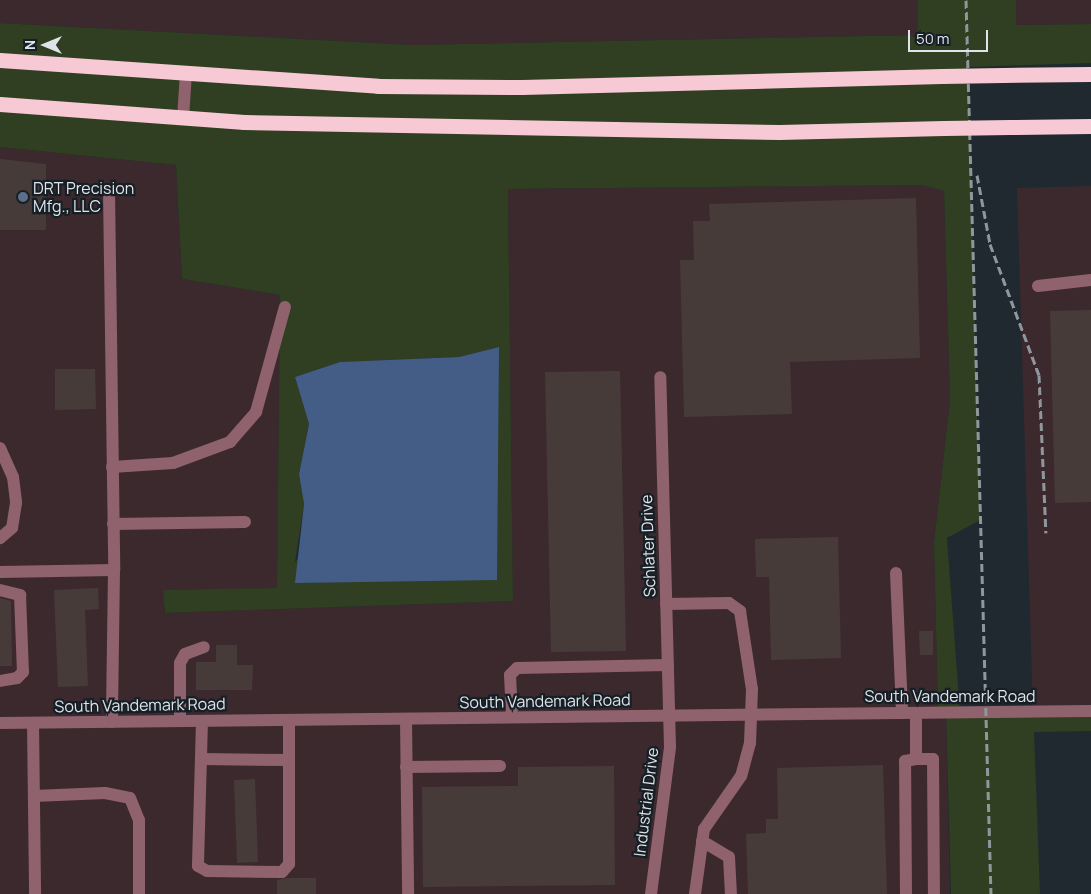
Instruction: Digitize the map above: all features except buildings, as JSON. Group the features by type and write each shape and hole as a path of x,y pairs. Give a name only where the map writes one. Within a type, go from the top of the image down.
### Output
{"highway":[{"path":"0,60 378,86 522,87 1091,74"},
{"path":"0,104 183,118 779,132 1091,126"}],"street":[{"path":"183,118 186,73"},
{"path":"109,191 114,570 112,722"},
{"path":"1038,286 1091,280"},
{"path":"112,467 173,463 230,442 256,412 285,307"},
{"name":"Schlater Drive","path":"660,377 669,714"},
{"path":"0,448 14,477 16,503 12,528 0,538"},
{"path":"113,524 245,522"},
{"path":"0,572 114,570"},
{"path":"896,573 902,713"},
{"path":"0,590 20,595 23,672 17,678 0,682"},
{"path":"666,604 729,603 740,611 753,713 741,776 704,830 695,894"},
{"path":"180,721 180,663 185,654 204,647"},
{"path":"512,717 510,675 517,668 668,665"},
{"name":"South Vandemark Road","path":"0,723 406,720 753,713 1091,711"},
{"path":"916,713 916,759"},
{"name":"Industrial Drive","path":"652,893 670,747 669,714"},
{"path":"202,721 198,866 207,871 282,872 289,864 288,720"},
{"path":"406,720 408,894"},
{"path":"33,723 36,894"},
{"path":"201,759 289,760"},
{"path":"906,894 905,762 916,759 933,759 934,894"},
{"path":"406,767 500,766"},
{"path":"34,796 106,792 130,798 139,820 140,894"},
{"path":"702,841 729,857 731,894"}],"shaded area":[{"path":"0,0 918,0 919,35 412,45 0,23"},
{"path":"1016,0 1091,0 1091,24 1016,25"},
{"path":"0,147 176,165 182,279 280,295 277,589 164,590 165,613 513,601 508,189 922,185 944,191 950,401 934,542 938,713 946,713 950,894 0,894"},
{"path":"1091,186 1091,711 1033,712 1017,188"}],"green space":[{"path":"918,0 1016,0 1016,25 1091,24 1091,63 968,67 980,520 947,538 960,713 1091,711 1091,731 1034,732 1040,894 951,894 946,714 938,713 934,542 950,401 944,191 922,185 508,189 513,601 165,613 163,590 277,588 280,295 182,279 176,165 0,147 0,23 412,45 918,35","holes":["499,347 295,562 304,504 299,474 309,424 295,377 340,362 459,357"]}],"water":[{"path":"499,347 497,580 295,583 304,504 299,474 309,424 295,377 340,362 459,357"}],"railway":[{"path":"966,0 991,894"},
{"path":"977,175 990,244 1039,375 1046,533"}],"place":[{"name":"DRT Precision Mfg., LLC","path":"23,197"}]}
